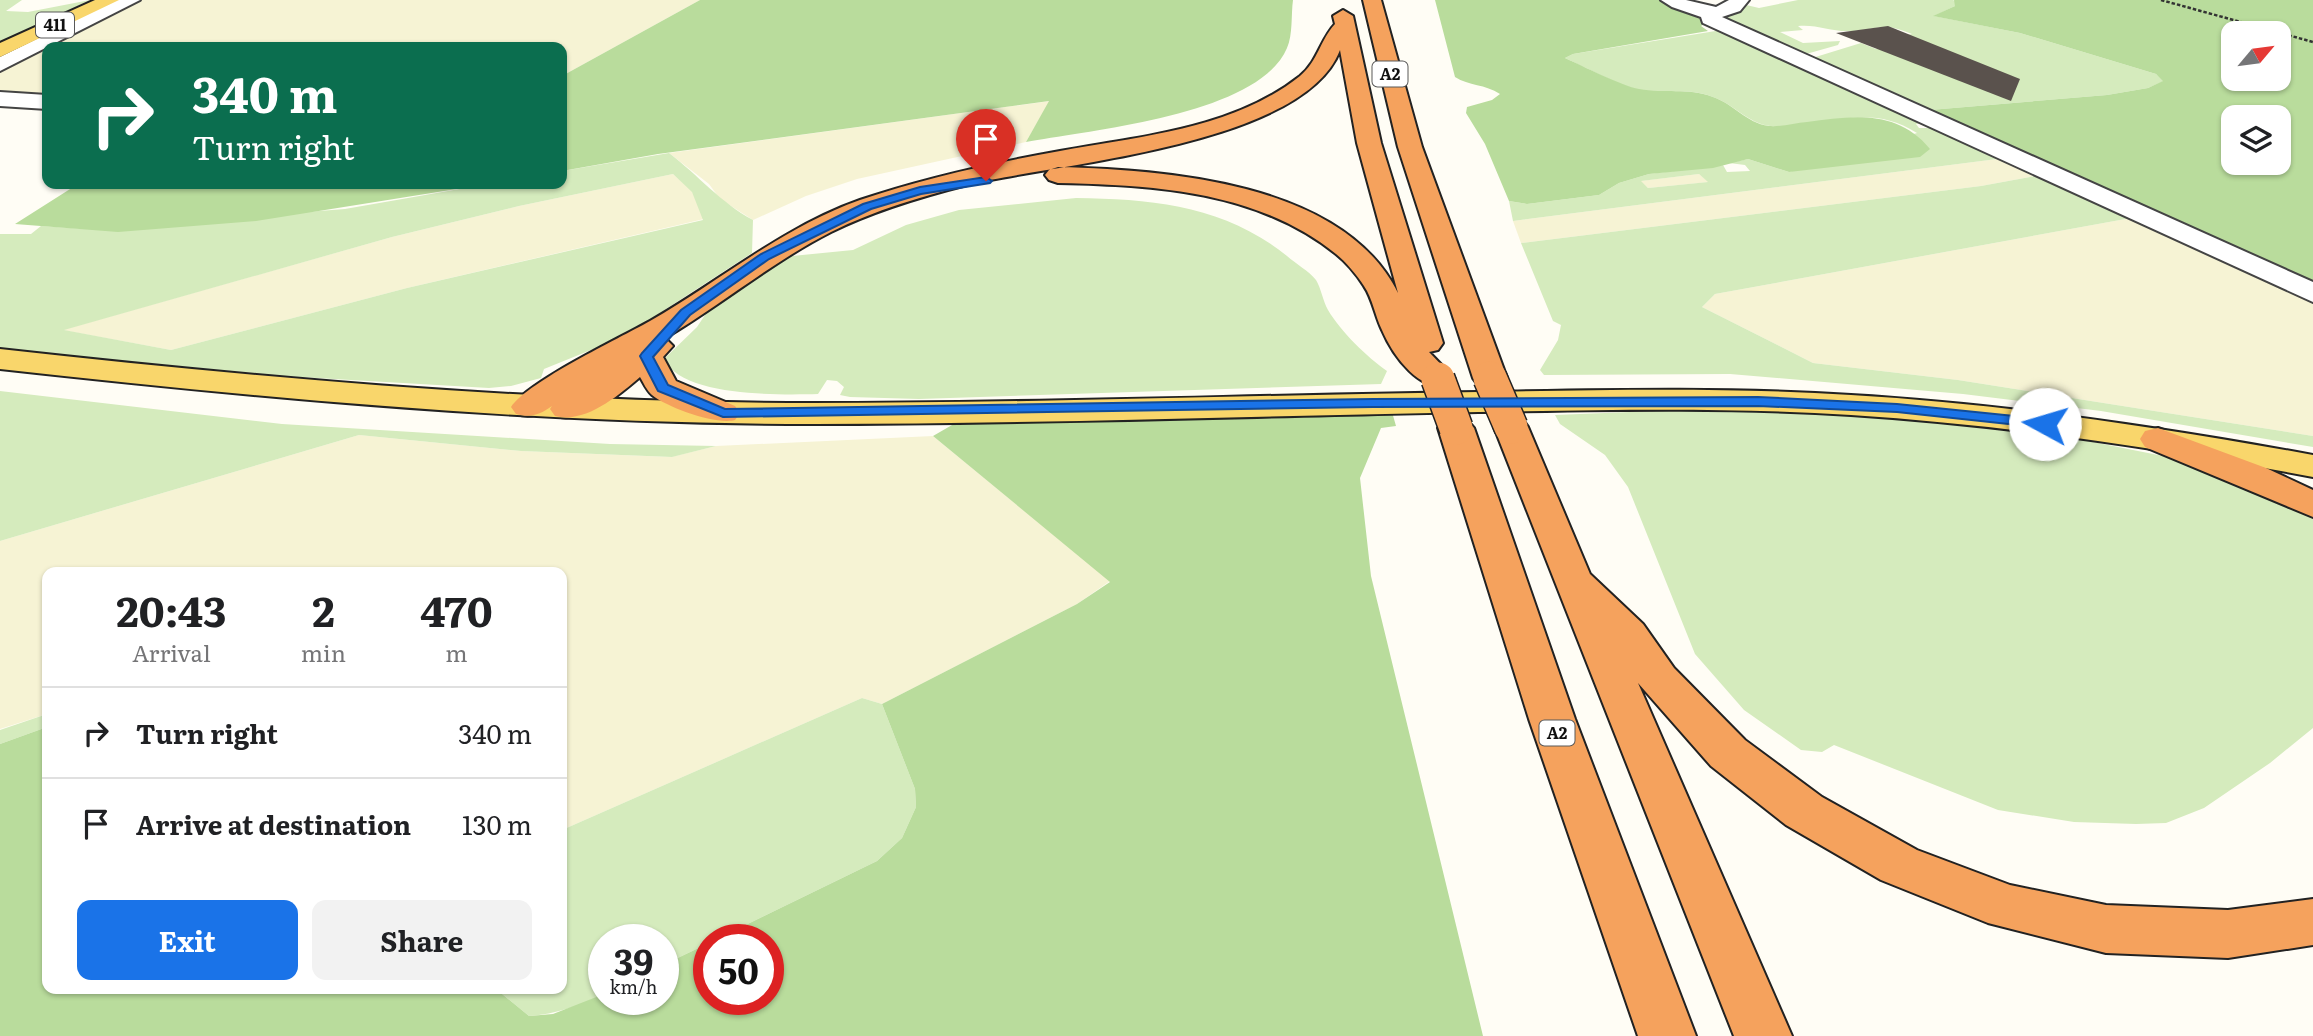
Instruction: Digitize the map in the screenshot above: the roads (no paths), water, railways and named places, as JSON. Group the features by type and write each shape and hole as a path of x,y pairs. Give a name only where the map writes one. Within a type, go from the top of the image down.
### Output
{"highway":[{"name":"A2","path":"1372,0 1410,147 1490,378 1763,1036"},
{"name":"A2","path":"1343,13 1369,143 1438,379 1552,719 1667,1036"},
{"path":"528,407 592,363 686,312 765,257 808,233 867,206 977,174 1143,143 1240,117 1279,100 1310,78 1325,62 1331,37 1343,13"},
{"path":"920,191 1045,175 1102,176 1190,185 1276,208 1312,226 1348,250 1376,281 1403,343 1438,379"},
{"path":"567,410 607,388 646,356 686,312"},
{"path":"646,356 663,388 723,413"},
{"path":"2158,439 2253,476 2313,505"},
{"path":"1572,580 1628,634 1658,679 1728,753 1804,811 1899,866 2007,907 2106,929 2228,934 2313,922"}],"main road":[{"name":"411","path":"0,51 110,0"},
{"path":"0,359 296,391 567,410 723,413 1499,402 1784,402 1897,408 2158,439 2313,466"}],"street":[{"path":"46,42 131,0"},
{"path":"1670,0 1711,13 1733,7 1740,0"},
{"path":"1711,13 1710,19 2313,293"},
{"path":"0,65 42,44"},
{"path":"0,99 42,102"}]}
